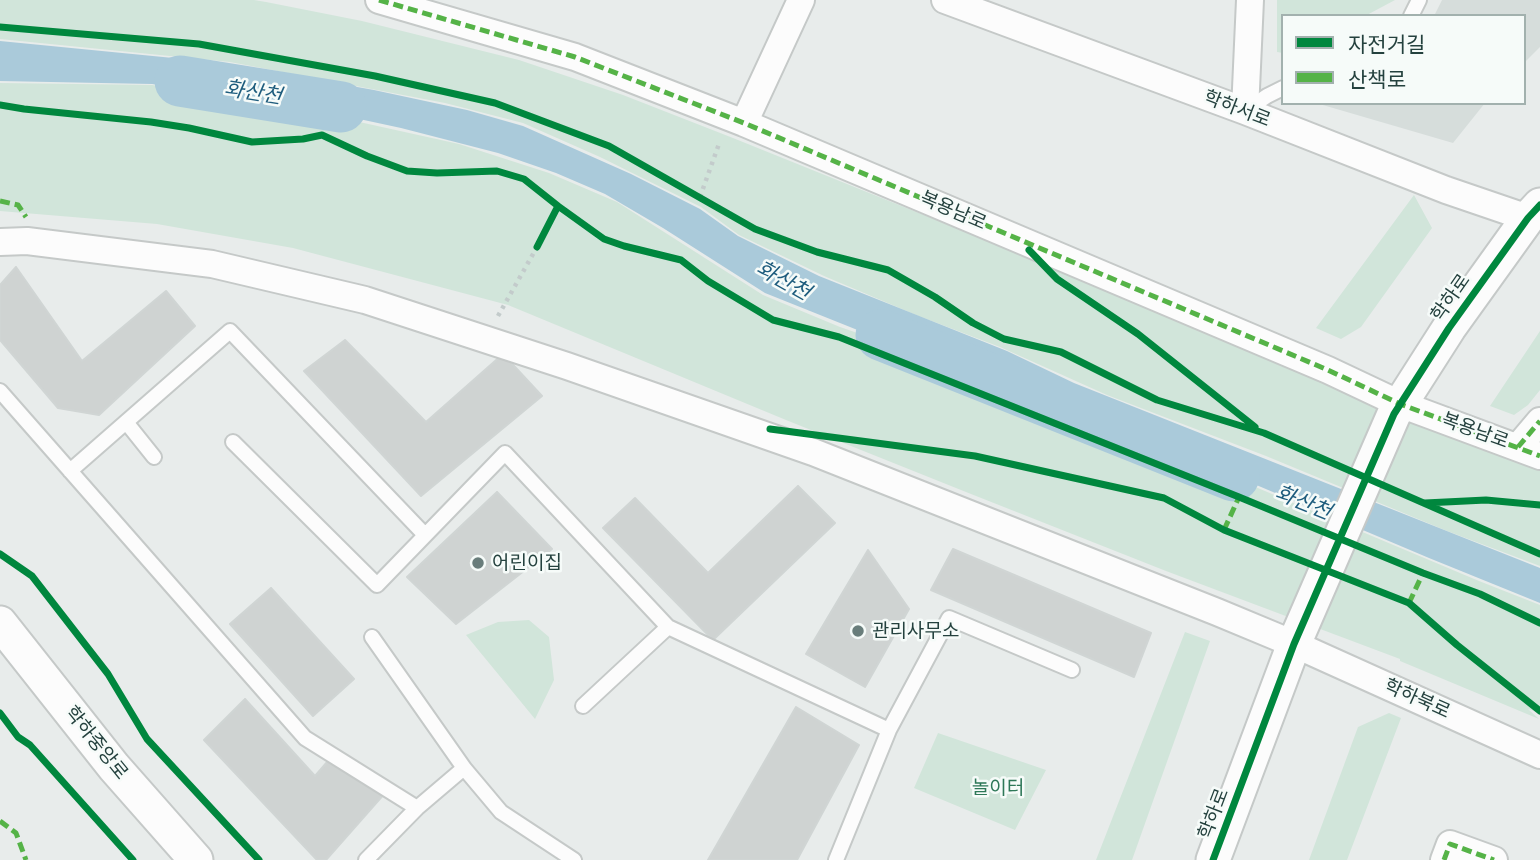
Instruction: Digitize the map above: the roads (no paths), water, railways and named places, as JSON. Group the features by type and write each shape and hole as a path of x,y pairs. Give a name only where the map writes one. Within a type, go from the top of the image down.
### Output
{"street":[{"name":"복용남로","path":"379,0 575,57 734,127 1315,364 1397,409 1529,451 1540,421"},
{"path":"734,127 801,0"},
{"name":"학하서로","path":"946,0 1245,111 1446,190 1534,212"},
{"path":"1245,111 1250,0"},
{"name":"학하로","path":"1213,860 1298,633 1397,409 1449,328 1534,212"},
{"name":"학하북로","path":"0,242 27,241 212,264 365,299 567,366 813,452 1298,633 1540,755"},
{"name":"학하중앙로","path":"0,623 114,767 196,860"},
{"path":"1444,860 1450,844 1494,860"}],"lane":[{"path":"1245,111 1281,89"},
{"path":"70,471 230,331 425,536"},
{"path":"0,391 305,738 417,808"},
{"path":"126,422 154,457"},
{"path":"233,442 377,585 505,453 668,627 889,730"},
{"path":"836,860 889,730 949,618 1072,670"},
{"path":"583,706 668,627"},
{"path":"372,637 464,768 501,811 574,860"},
{"path":"366,860 417,808 464,768"}],"water":[{"path":"0,41 224,63 374,90 467,110 523,126 631,174 700,209 738,236 819,276 1007,351 1074,383 1540,568 1540,603 1254,484 1052,405 1008,383 900,347 765,293 605,194 556,173 498,153 322,111 266,94 199,91 152,84 0,81"}],"waterway":[{"name":"화산천","path":"180,81 341,107"},
{"name":"화산천","path":"881,335 1234,476"}],"place":[{"name":"어린이집","path":"478,563"},
{"name":"관리사무소","path":"858,631"}],"park label":[{"name":"놀이터","path":"998,788"}]}
